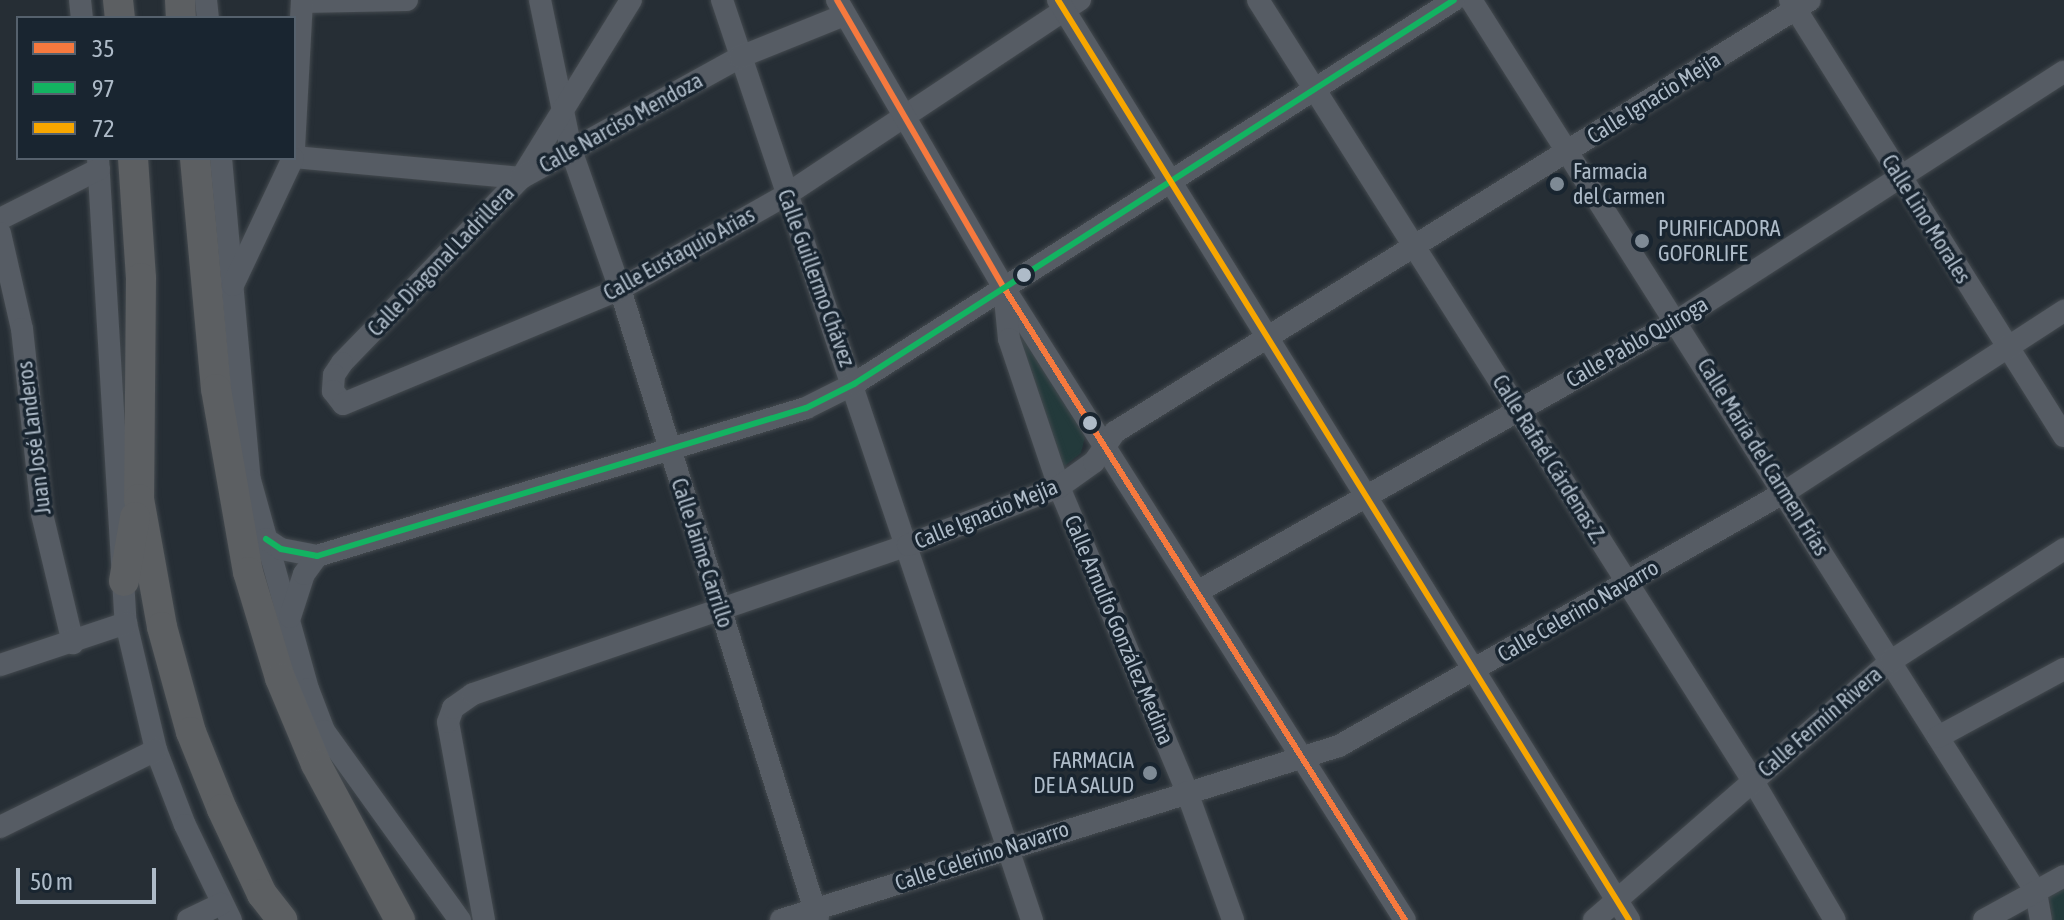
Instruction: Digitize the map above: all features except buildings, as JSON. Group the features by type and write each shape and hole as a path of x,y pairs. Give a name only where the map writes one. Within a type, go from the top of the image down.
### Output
{"highway":[{"path":"124,581 138,485 141,278 133,160"},
{"path":"195,160 216,389 248,572 280,678 316,764 400,920"},
{"path":"116,427 138,485 162,627 191,732 256,880 282,920"}],"street":[{"path":"296,111 302,1 407,0"},
{"name":"Calle Jaime Carrillo","path":"540,0 561,114 571,150 620,289 816,915"},
{"name":"Calle Diagonal Ladrillera","path":"335,398 334,375 342,363 521,178 631,0"},
{"name":"Calle Guillermo Chávez","path":"722,0 786,195 854,384 1032,920"},
{"name":"Calle Rafaél Cárdenas Z.","path":"1258,0 1753,781 1835,920"},
{"path":"266,539 281,549 317,556 806,408 854,384 1454,0"},
{"name":"Calle María del Carmen Frías","path":"1471,0 2036,892 2041,920"},
{"path":"1068,3 1171,181 1629,920"},
{"name":"Calle Eustaquio Arias","path":"335,398 343,404 355,403 620,289 786,195 1068,3"},
{"name":"Calle Ignacio Mejía","path":"484,920 453,770 448,722 453,708 473,694 908,545 1059,487 1105,450 1115,432 1567,152 1799,3"},
{"name":"Calle Lino Morales","path":"1799,3 1900,178 2064,436"},
{"name":"Calle Narciso Mendoza","path":"296,157 521,178 740,57 839,8"},
{"name":"Calle Arnulfo González Medina","path":"839,8 1004,288 1009,339 1059,487 1187,792 1233,920"},
{"name":"Calle Pablo Quiroga","path":"1197,592 1677,321 2064,72"},
{"path":"221,160 250,480 324,731 460,920"},
{"path":"232,286 292,160"},
{"path":"0,219 98,163 126,623 156,750 226,912 188,920"},
{"name":"Juan José Landeros","path":"0,233 22,329 42,514 73,643"},
{"path":"1004,288 1405,920"},
{"name":"Calle Celerino Navarro","path":"781,920 816,915 1008,846 1339,746 1785,492 2064,311"},
{"name":"Calle Fermín Rivera","path":"1594,920 1891,661 2064,549"},
{"path":"290,617 304,574 317,556"},
{"path":"0,665 126,623"},
{"path":"1938,737 2064,669"},
{"path":"0,827 156,750"},
{"path":"1984,920 2064,876"}],"green space":[{"path":"1023,329 1086,433 1081,453 1062,468 1018,342"},
{"path":"2064,887 2064,920 2052,920 2049,893"}],"transit line":[{"name":"35","path":"837,0 1004,288 1405,920"},
{"name":"72","path":"1058,0 1629,920"},
{"name":"97","path":"266,539 281,549 317,556 806,408 854,384 1454,0"}],"place":[{"name":"Farmacia del Carmen","path":"1557,184"},
{"name":"PURIFICADORA GOFORLIFE","path":"1642,241"},
{"name":"FARMACIA DE LA SALUD","path":"1150,773"}]}
